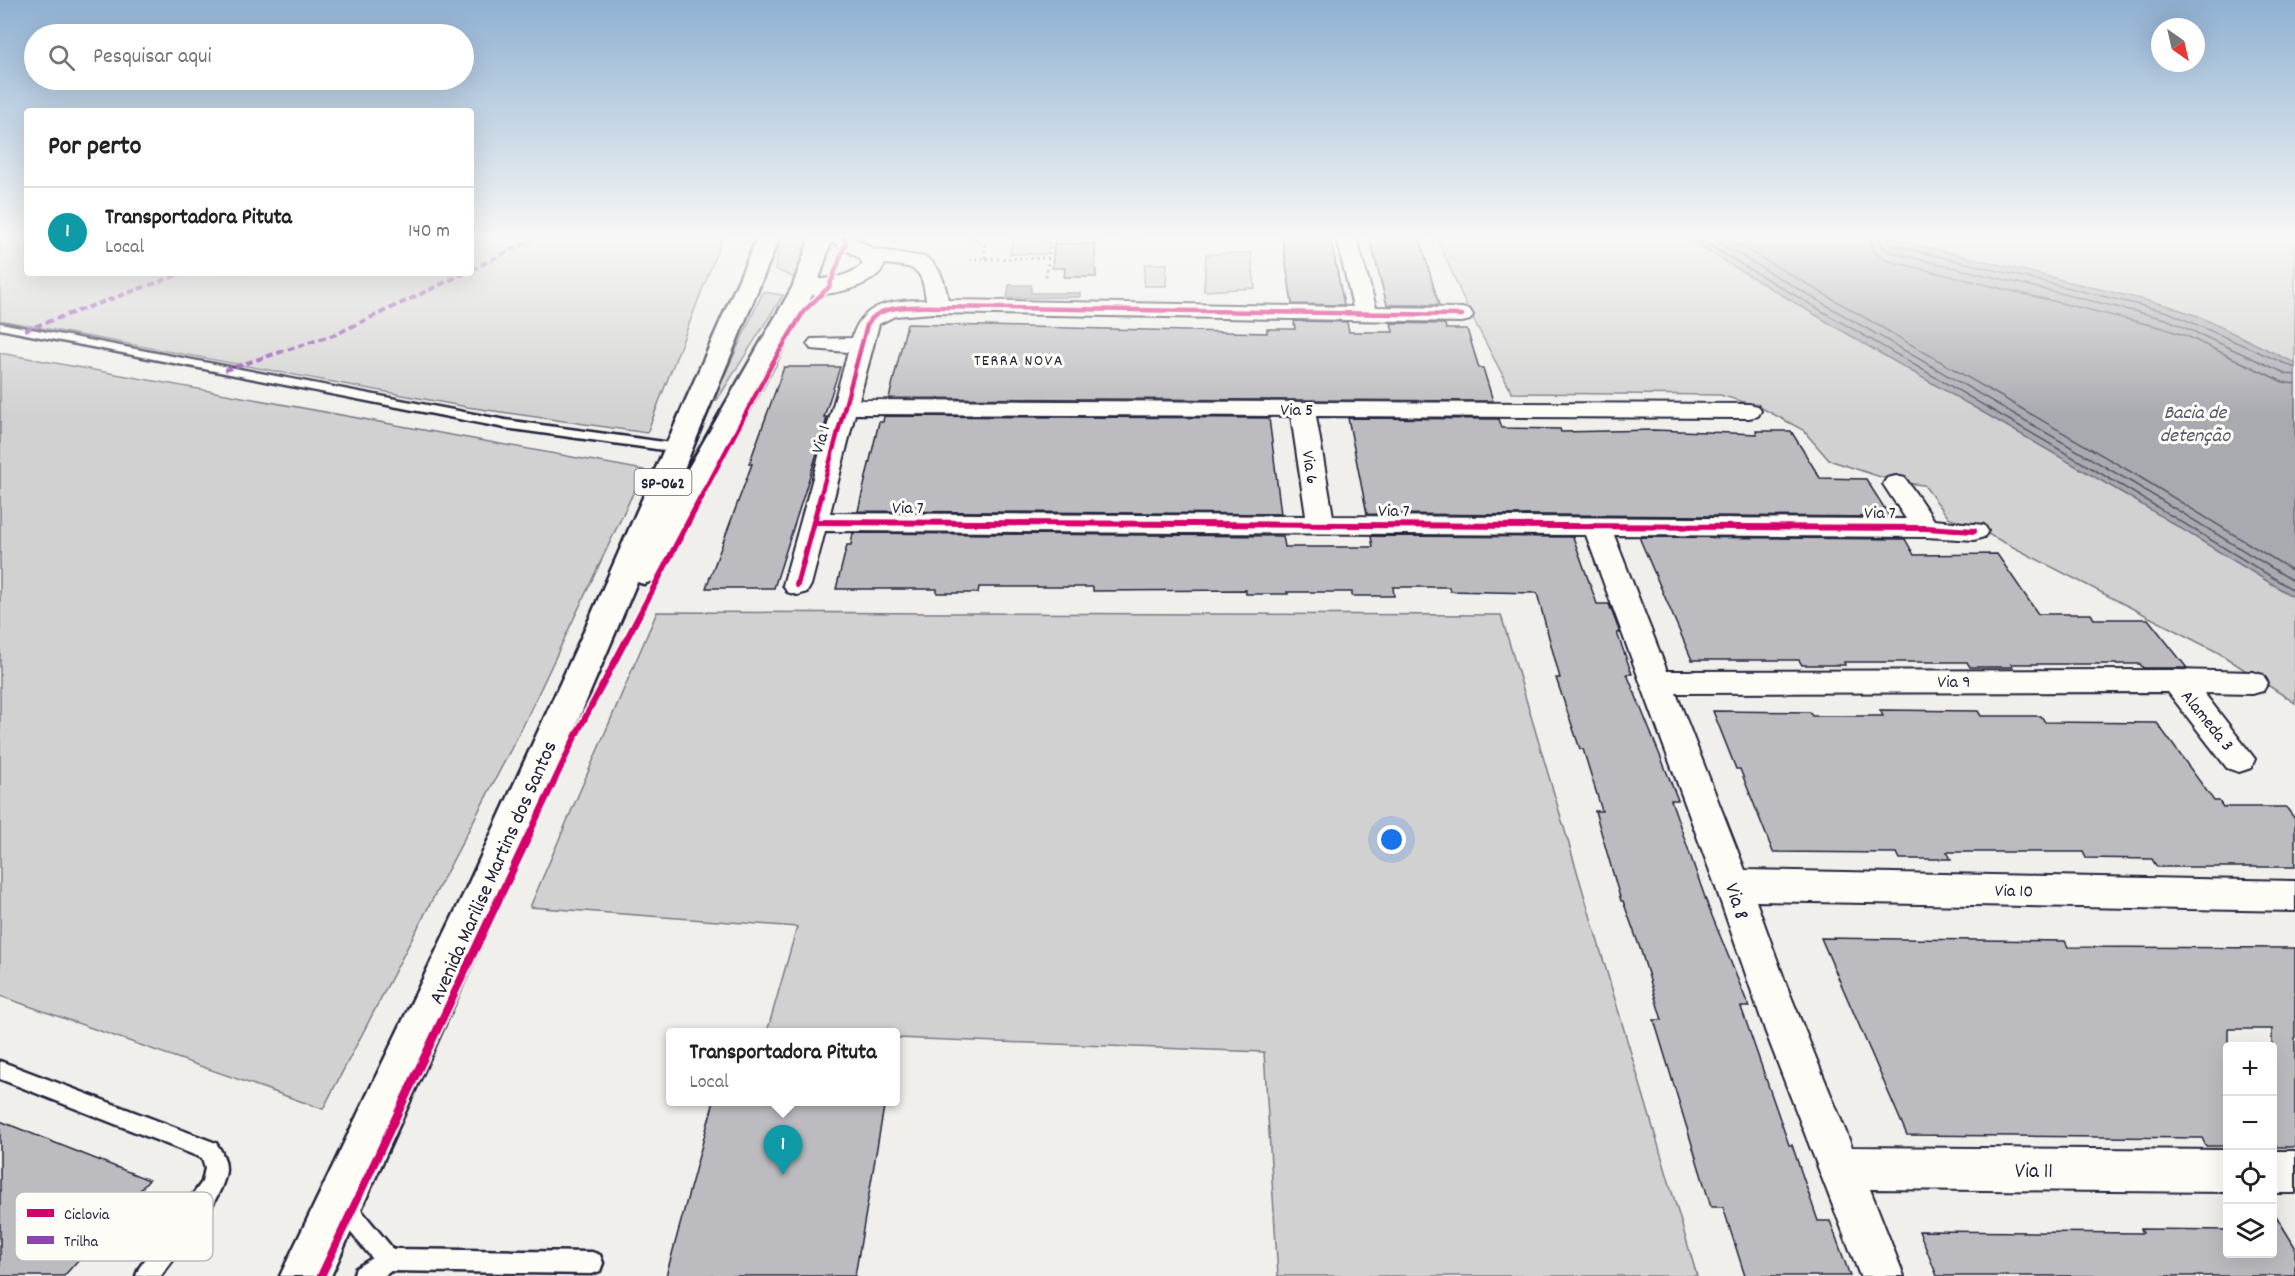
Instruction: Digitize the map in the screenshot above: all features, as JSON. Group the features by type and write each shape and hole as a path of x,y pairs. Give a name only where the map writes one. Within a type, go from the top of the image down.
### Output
{"main road":[{"name":"Avenida Marilise Martins dos Santos","path":"305,1276 365,1154 557,729 744,296"},
{"name":"Avenida Marilise Martins dos Santos","path":"557,729 779,296"}],"street":[{"path":"926,296 930,308 1462,315"},
{"path":"1361,296 1366,313"},
{"name":"Via 1","path":"797,585 861,345 870,320 885,312 930,308"},
{"path":"819,344 861,345"},
{"name":"Via 5","path":"846,407 1749,411"},
{"name":"Via 6","path":"1302,409 1321,525"},
{"path":"1896,484 1926,528"},
{"name":"Via 7","path":"814,522 1596,525 1926,528 1974,531"},
{"name":"Via 8","path":"1596,525 1733,885 1752,944 1824,1133 1841,1168 1882,1276"},
{"name":"Via 9","path":"1656,682 2176,681 2252,683"},
{"name":"Alameda 3","path":"2176,681 2239,759"},
{"name":"Via 10","path":"1733,885 2295,896"},
{"name":"Via 11","path":"1841,1168 2223,1171"},
{"path":"2277,1172 2295,1172"}],"lane":[{"path":"0,326 505,424 678,448"},
{"path":"0,1070 209,1150 216,1158 216,1172 208,1192"},
{"path":"341,1203 388,1260"},
{"path":"364,1276 388,1260 592,1263"},
{"path":"147,1276 158,1261"}],"shaded area":[{"path":"0,296 700,296 647,433 467,407 0,320"},
{"path":"761,296 783,296 717,400 713,400"},
{"path":"1462,296 2295,296 2295,703 2219,653 1976,528 1948,517 1924,485 1896,482 1829,460 1803,430 1758,406 1720,395 1512,393"},
{"path":"0,353 644,470 523,726 323,1109 0,996"},
{"path":"657,612 1501,615 1697,1276 1278,1276 1264,1052 900,1038 900,1028 768,1028 797,927 530,907"}],"water":[{"path":"1007,296 1080,296 1080,297 1007,298"},
{"name":"Bacia de detenção","path":"1783,296 2126,296 2198,316 2295,363 2295,598 2126,495"}],"building":[{"path":"1291,296 1342,296 1344,305 1292,304"},
{"path":"1385,296 1436,296 1439,305 1387,305"},
{"path":"1294,321 1347,322 1349,332 1393,332 1391,323 1445,324 1446,329 1467,329 1479,368 1483,368 1493,401 889,398 907,324 1267,333 1267,329 1295,329"},
{"path":"784,367 840,367 824,417 827,417 822,438 774,588 706,588 752,464 749,464"},
{"path":"884,416 1269,418 1281,514 858,511 879,422 883,422"},
{"path":"1348,418 1499,419 1502,428 1560,429 1561,432 1654,430 1757,434 1756,431 1791,431 1820,478 1866,479 1890,517 1367,514"},
{"path":"853,533 1283,536 1285,547 1373,547 1371,536 1573,537 1597,604 1609,604 1620,633 1617,633 1632,674 1627,674 1678,800 1671,800 1708,906 1749,1007 1741,1007 1789,1145 1792,1145 1818,1221 1830,1221 1850,1276 1745,1276 1723,1207 1711,1207 1654,1020 1662,1020 1641,951 1623,901 1621,901 1595,811 1602,811 1583,749 1580,749 1556,678 1560,678 1537,593 1450,591 1449,587 1393,587 1394,596 1352,596 1352,592 1246,594 1246,590 1093,591 1093,587 979,587 978,593 937,593 937,589 836,589 847,545 851,545"},
{"path":"1639,537 1905,539 1914,555 1997,554 2038,614 2091,614 2094,619 2148,619 2187,668 2143,668 2140,664 2011,664 2013,667 1970,667 1967,662 1844,662 1845,665 1802,665 1799,660 1692,660"},
{"path":"1880,710 1978,711 1981,716 2041,716 2045,722 2157,723 2214,801 2219,801 2223,807 2286,807 2295,819 2295,867 2157,867 2152,859 2086,858 2083,852 1947,852 1951,859 1900,859 1897,853 1773,852 1740,769 1736,769 1713,711 1810,712 1812,716 1883,716"},
{"path":"1821,938 2065,941 2068,947 2295,948 2295,1147 2277,1147 2277,1042 2272,1042 2272,1029 2228,1029 2228,1042 2223,1042 2223,1146 2206,1146 2202,1138 1907,1135"},
{"path":"713,1106 884,1106 855,1276 666,1276"},
{"path":"0,1121 149,1180 138,1192 15,1192 15,1261 77,1261 64,1276 0,1276"},
{"path":"2277,1217 2295,1247 2295,1276 1937,1276 1919,1231 2143,1233 2141,1229 2223,1230 2223,1258 2277,1258"}],"marked path":[{"path":"25,330 121,296"},
{"path":"225,370 336,334 417,296"}],"cycle path":[{"path":"321,1276 575,737 773,362 804,311 820,296"},
{"path":"797,585 865,331 871,319 881,313 907,307 938,307 1462,315"},
{"path":"814,522 1926,528 1974,531"}],"place":[{"name":"Transportadora Pituta","path":"783,1175"}],"district":[{"name":"TERRA NOVA","path":"1019,359"}]}
